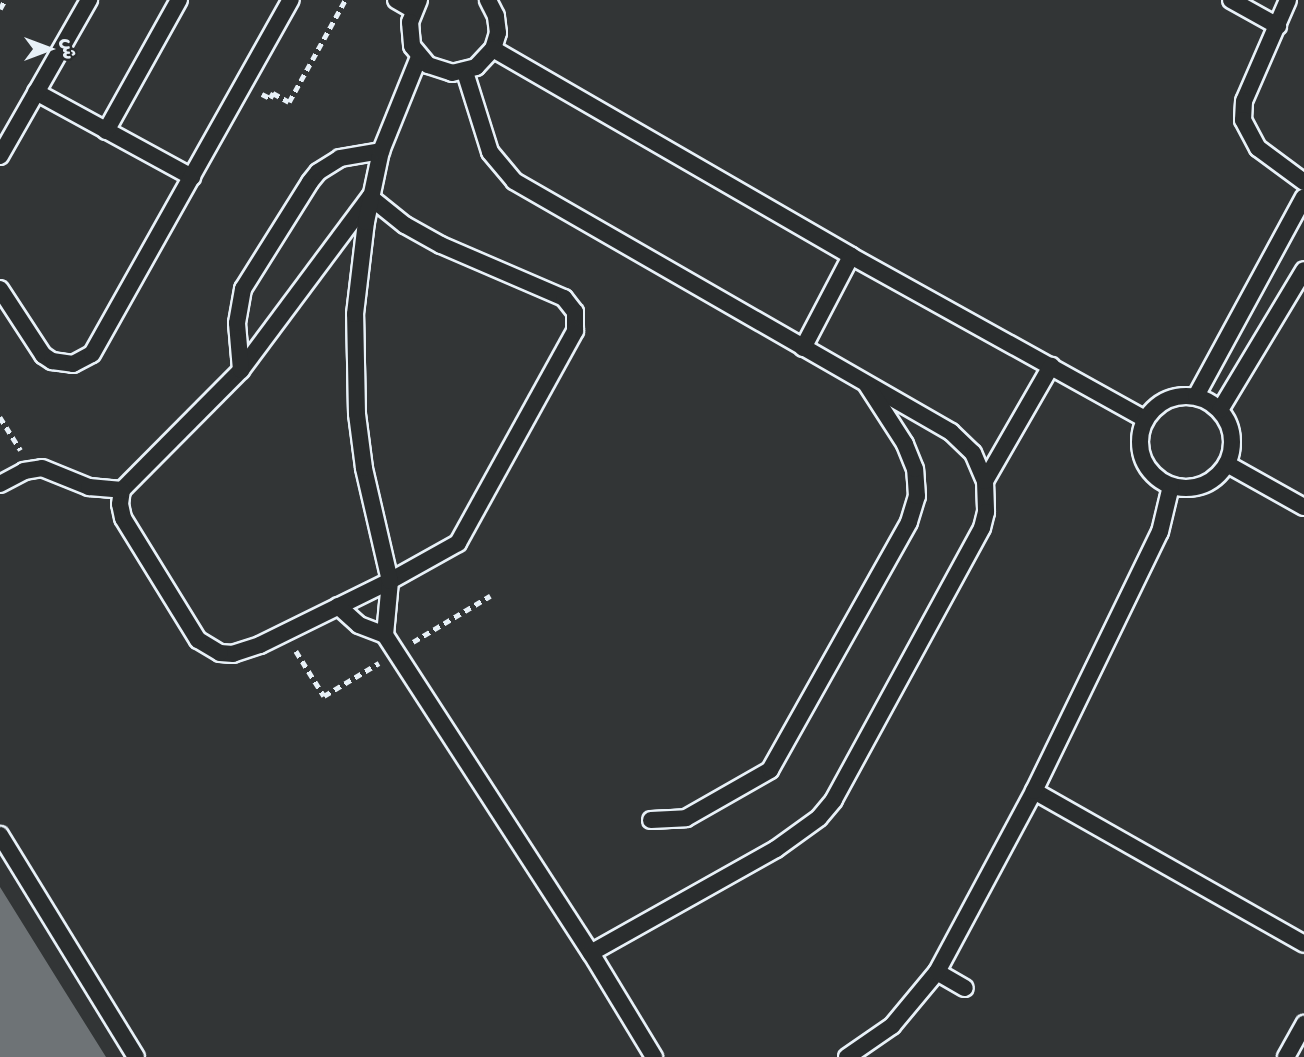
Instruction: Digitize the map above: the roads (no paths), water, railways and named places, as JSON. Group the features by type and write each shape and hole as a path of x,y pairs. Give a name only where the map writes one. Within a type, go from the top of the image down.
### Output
{"lane":[{"path":"0,156 89,0"},
{"path":"106,131 179,0"},
{"path":"0,289 43,355 62,364 83,360 99,346 290,0"},
{"path":"396,0 416,5 409,34 419,57 440,71 465,72 476,67 493,49 498,33 496,16 488,0"},
{"path":"1231,0 1278,26"},
{"path":"1288,0 1244,101 1243,120 1258,148 1304,182"},
{"path":"493,49 852,256 1145,419"},
{"path":"385,635 390,581 364,468 357,414 355,314 370,197 381,151 419,57"},
{"path":"465,72 490,152 514,181 963,442 973,453 985,481 986,504 982,528 845,780 819,818 776,849 591,953"},
{"path":"36,92 192,177"},
{"path":"241,370 237,323 243,289 297,204 318,173 328,164 340,158 381,151"},
{"path":"370,197 405,225 441,245 564,298 571,304 577,321 576,331 458,543 390,581 245,652 233,654 208,648 198,640 123,518 120,504 122,490 241,370 370,197"},
{"path":"1196,396 1304,197"},
{"path":"803,348 852,256"},
{"path":"1220,410 1304,270"},
{"path":"985,481 1051,366"},
{"path":"650,820 686,818 770,770 914,509 917,482 911,456 865,383"},
{"path":"1177,396 1196,396 1220,410 1232,436 1227,464 1207,483 1182,489 1171,486 1161,481 1145,464 1139,442 1145,419 1158,404 1177,396"},
{"path":"1227,464 1304,506"},
{"path":"0,484 33,468 51,470 89,487 122,490"},
{"path":"847,1057 892,1026 937,972 1034,791 1160,533 1171,486"},
{"path":"338,606 359,625 385,635 591,953 654,1057"},
{"path":"1034,791 1304,944"},
{"path":"0,835 136,1057"},
{"path":"937,972 965,988"},
{"path":"1286,1057 1304,1024"}]}
